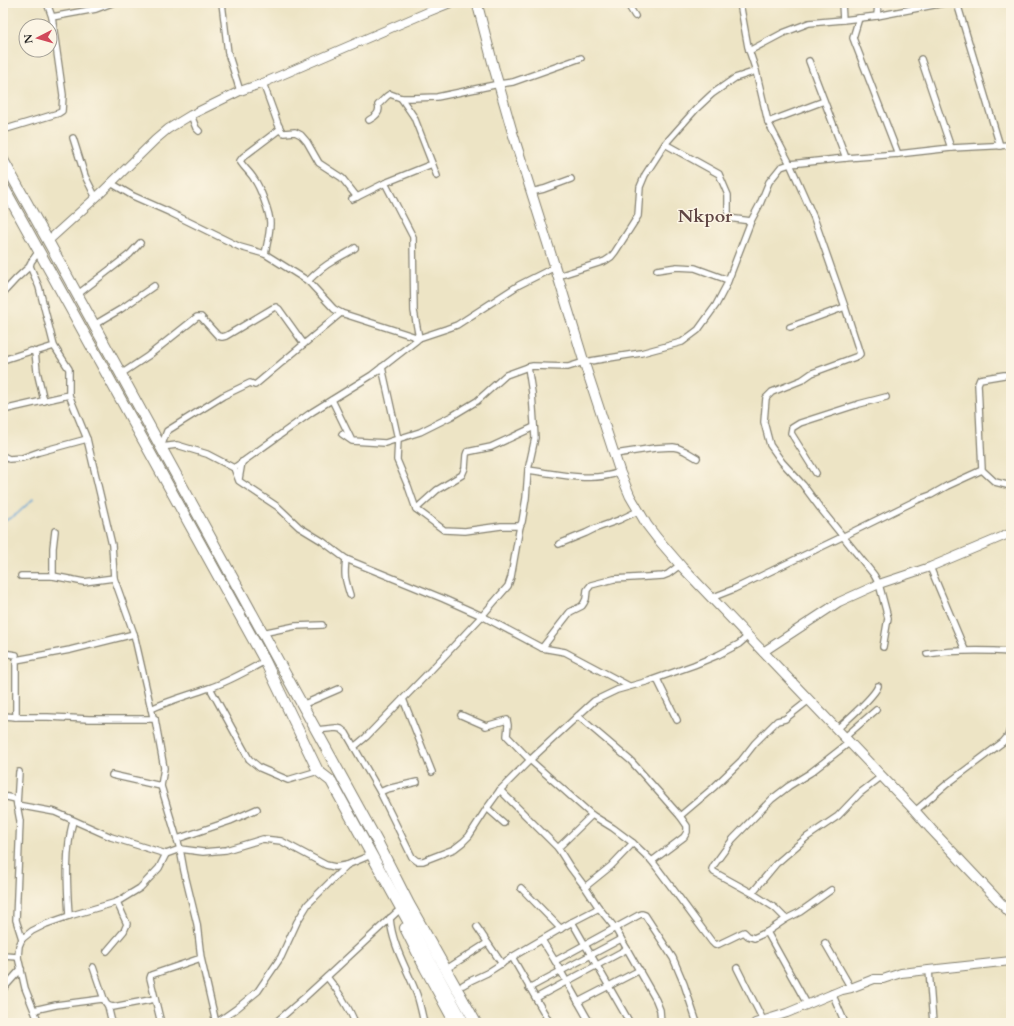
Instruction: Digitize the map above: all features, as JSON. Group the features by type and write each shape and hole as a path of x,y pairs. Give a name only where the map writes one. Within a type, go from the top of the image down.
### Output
{"highway":[{"path":"3,160 378,843 409,904 476,1023"},
{"path":"3,186 265,661 318,771 332,781 464,1023"},
{"path":"378,843 406,888 484,1023"},
{"path":"370,852 394,915 455,1023"}],"main road":[{"path":"48,241 96,198 155,140 168,129 191,115 240,91 263,83 450,3"},
{"path":"477,3 512,131 584,362 620,472 630,496 646,525 680,565 882,776 1011,914"},
{"path":"763,652 838,602 879,584 930,567 1011,533"},
{"path":"755,1023 768,1021 842,990 874,979 883,979 901,973 1011,962"}],"street":[{"path":"3,130 62,111 62,95 52,17 47,3"},
{"path":"52,17 96,9 112,3"},
{"path":"222,3 228,53 240,91"},
{"path":"627,3 635,16"},
{"path":"740,3 748,47 756,71 768,122 790,164 814,218 860,354 812,373 802,380 772,392 766,398 764,422 770,446 844,536 874,575 879,584 888,618 883,647"},
{"path":"842,3 843,20"},
{"path":"877,16 878,3"},
{"path":"749,51 783,33 809,23 877,16 944,3"},
{"path":"957,3 1000,146"},
{"path":"859,18 853,38 898,154"},
{"path":"369,120 378,113 378,104 390,94 401,98 437,97 513,82 580,58"},
{"path":"920,59 951,148"},
{"path":"809,60 846,158"},
{"path":"558,276 605,261 611,257 638,216 640,187 645,175 665,144 696,109 712,94 735,78 756,71"},
{"path":"263,83 280,130 284,133 295,132 301,135 307,142 319,163 342,178 354,198 385,183 432,164"},
{"path":"401,98 414,117 437,176"},
{"path":"768,122 824,101"},
{"path":"191,115 196,128 199,131"},
{"path":"265,254 270,223 269,215 261,192 254,178 240,161 243,157 280,130"},
{"path":"73,138 85,176 96,198"},
{"path":"665,144 719,174 728,195 728,218 751,222"},
{"path":"342,434 352,441 385,443 420,432 452,416 478,402 506,375 528,367 568,367 584,362 641,353 682,342 698,330 716,305 769,182 781,167 790,164 846,158 951,148 1011,145"},
{"path":"531,192 571,179"},
{"path":"111,183 133,196 240,247 265,254 308,281 334,308 341,313 419,338"},
{"path":"385,183 413,237 414,311 419,338"},
{"path":"78,295 130,254 140,243"},
{"path":"308,281 332,261 355,248"},
{"path":"3,293 30,266 31,262 39,251"},
{"path":"30,266 39,288 54,346 69,369 69,395 87,439 112,545 114,578 134,634 151,709 155,719 164,768 161,786 180,849 197,924 201,958 216,1023 258,991 281,957 297,922 308,904 347,865 370,852"},
{"path":"234,468 312,412 372,375 419,338 457,325 519,285 555,267"},
{"path":"657,270 678,267 695,268 728,280"},
{"path":"94,325 122,309 154,286"},
{"path":"121,374 148,356 197,317 201,317 218,336 222,337 276,307 280,309 304,344"},
{"path":"790,327 845,307"},
{"path":"341,313 255,384 250,383 223,396 166,431 161,447 177,445 185,447 207,454 234,468 239,481 278,507 299,527 322,541 346,559 482,616 542,648 565,652 629,686"},
{"path":"3,360 31,351 35,352 54,346"},
{"path":"35,352 37,372 44,400"},
{"path":"382,367 398,439 397,460 416,509 444,530 465,531 501,526 520,526"},
{"path":"354,747 366,737 403,699 482,616 508,586 522,522 528,470 534,438 532,393 528,367"},
{"path":"1011,375 980,380 978,384 982,470 995,482 1011,486"},
{"path":"3,410 69,395"},
{"path":"816,473 791,432 792,428 800,423 886,396"},
{"path":"332,400 352,441"},
{"path":"416,509 437,490 462,475 466,468 466,455 468,452 491,447 534,427"},
{"path":"3,456 9,459 22,458 87,439"},
{"path":"615,454 673,447 685,451 697,458"},
{"path":"239,481 242,462"},
{"path":"528,470 581,477 612,475 620,472"},
{"path":"711,598 734,589 982,470"},
{"path":"559,544 619,520 638,510"},
{"path":"53,576 53,548 55,531"},
{"path":"346,559 344,573 350,595"},
{"path":"542,648 570,612 582,606 586,600 587,590 591,586 614,579 663,576 680,565"},
{"path":"930,567 965,650"},
{"path":"21,576 53,576 84,582 114,578"},
{"path":"262,632 296,626 322,625"},
{"path":"16,717 16,660 70,650 134,634"},
{"path":"316,730 336,728 341,729 346,733 380,792 412,857 423,862 454,850 469,836 500,790 594,701 617,690 658,678 718,655 739,644 748,636"},
{"path":"927,654 965,650 1011,652"},
{"path":"3,653 16,654"},
{"path":"151,709 210,688 265,661"},
{"path":"658,678 677,720"},
{"path":"837,729 872,697 878,686"},
{"path":"210,688 249,759 260,768 288,780 318,771"},
{"path":"302,705 339,689"},
{"path":"403,699 432,772"},
{"path":"680,816 713,788 741,761 755,743 777,721 785,719 809,700"},
{"path":"786,919 775,908 752,893 714,872 712,869 733,839 772,799 810,773 847,740 876,710"},
{"path":"461,715 486,726 506,720 508,725 507,736 530,760 592,815 633,843 652,861 715,945 744,932 748,936 754,938 767,932 786,919 800,912 831,890"},
{"path":"3,716 89,719 155,719"},
{"path":"578,716 631,761 680,816 687,826 687,832 684,837 652,861"},
{"path":"915,811 952,780 1003,742 1008,736 1011,726"},
{"path":"17,805 19,772"},
{"path":"112,775 161,786"},
{"path":"752,893 776,864 807,837 838,816 860,793 882,776"},
{"path":"380,792 417,782"},
{"path":"500,790 558,848 599,908 615,928 656,1000 660,1010 661,1023"},
{"path":"3,796 16,799 20,821 16,920 22,939"},
{"path":"17,805 55,812 117,839 166,854 180,849 203,852 226,850 263,839 281,841 326,865 335,867 347,865"},
{"path":"487,808 504,823"},
{"path":"177,838 230,821 257,809"},
{"path":"558,848 592,815"},
{"path":"69,916 68,851 73,821"},
{"path":"585,887 611,866 633,843"},
{"path":"39,1023 26,988 18,957 19,946 22,939 39,927 69,916 117,902 140,888 159,868 166,854"},
{"path":"521,888 561,929"},
{"path":"107,951 124,931 127,924 117,902"},
{"path":"463,985 487,973 572,922 599,908"},
{"path":"275,1023 394,915"},
{"path":"394,915 391,932 418,997 424,1023"},
{"path":"555,961 639,915 645,915 673,958 684,984 697,1023"},
{"path":"572,922 630,1023"},
{"path":"477,927 502,964"},
{"path":"767,932 808,1004"},
{"path":"529,988 621,938"},
{"path":"542,940 590,1023"},
{"path":"451,966 488,943"},
{"path":"825,943 851,988"},
{"path":"536,998 627,949"},
{"path":"3,956 18,957"},
{"path":"512,957 550,1023"},
{"path":"161,1023 150,978 151,975 201,958"},
{"path":"93,967 104,999 108,1006 112,1023"},
{"path":"738,968 768,1021"},
{"path":"3,989 21,969"},
{"path":"578,1002 640,970"},
{"path":"928,970 933,1023"},
{"path":"327,977 344,1002 355,1023"},
{"path":"832,994 845,1023"},
{"path":"34,1010 56,1005 104,999"},
{"path":"108,1006 155,999"}],"waterway":[{"path":"3,522 17,514 33,499"}],"district":[{"name":"Nkpor","path":"705,216"}]}
